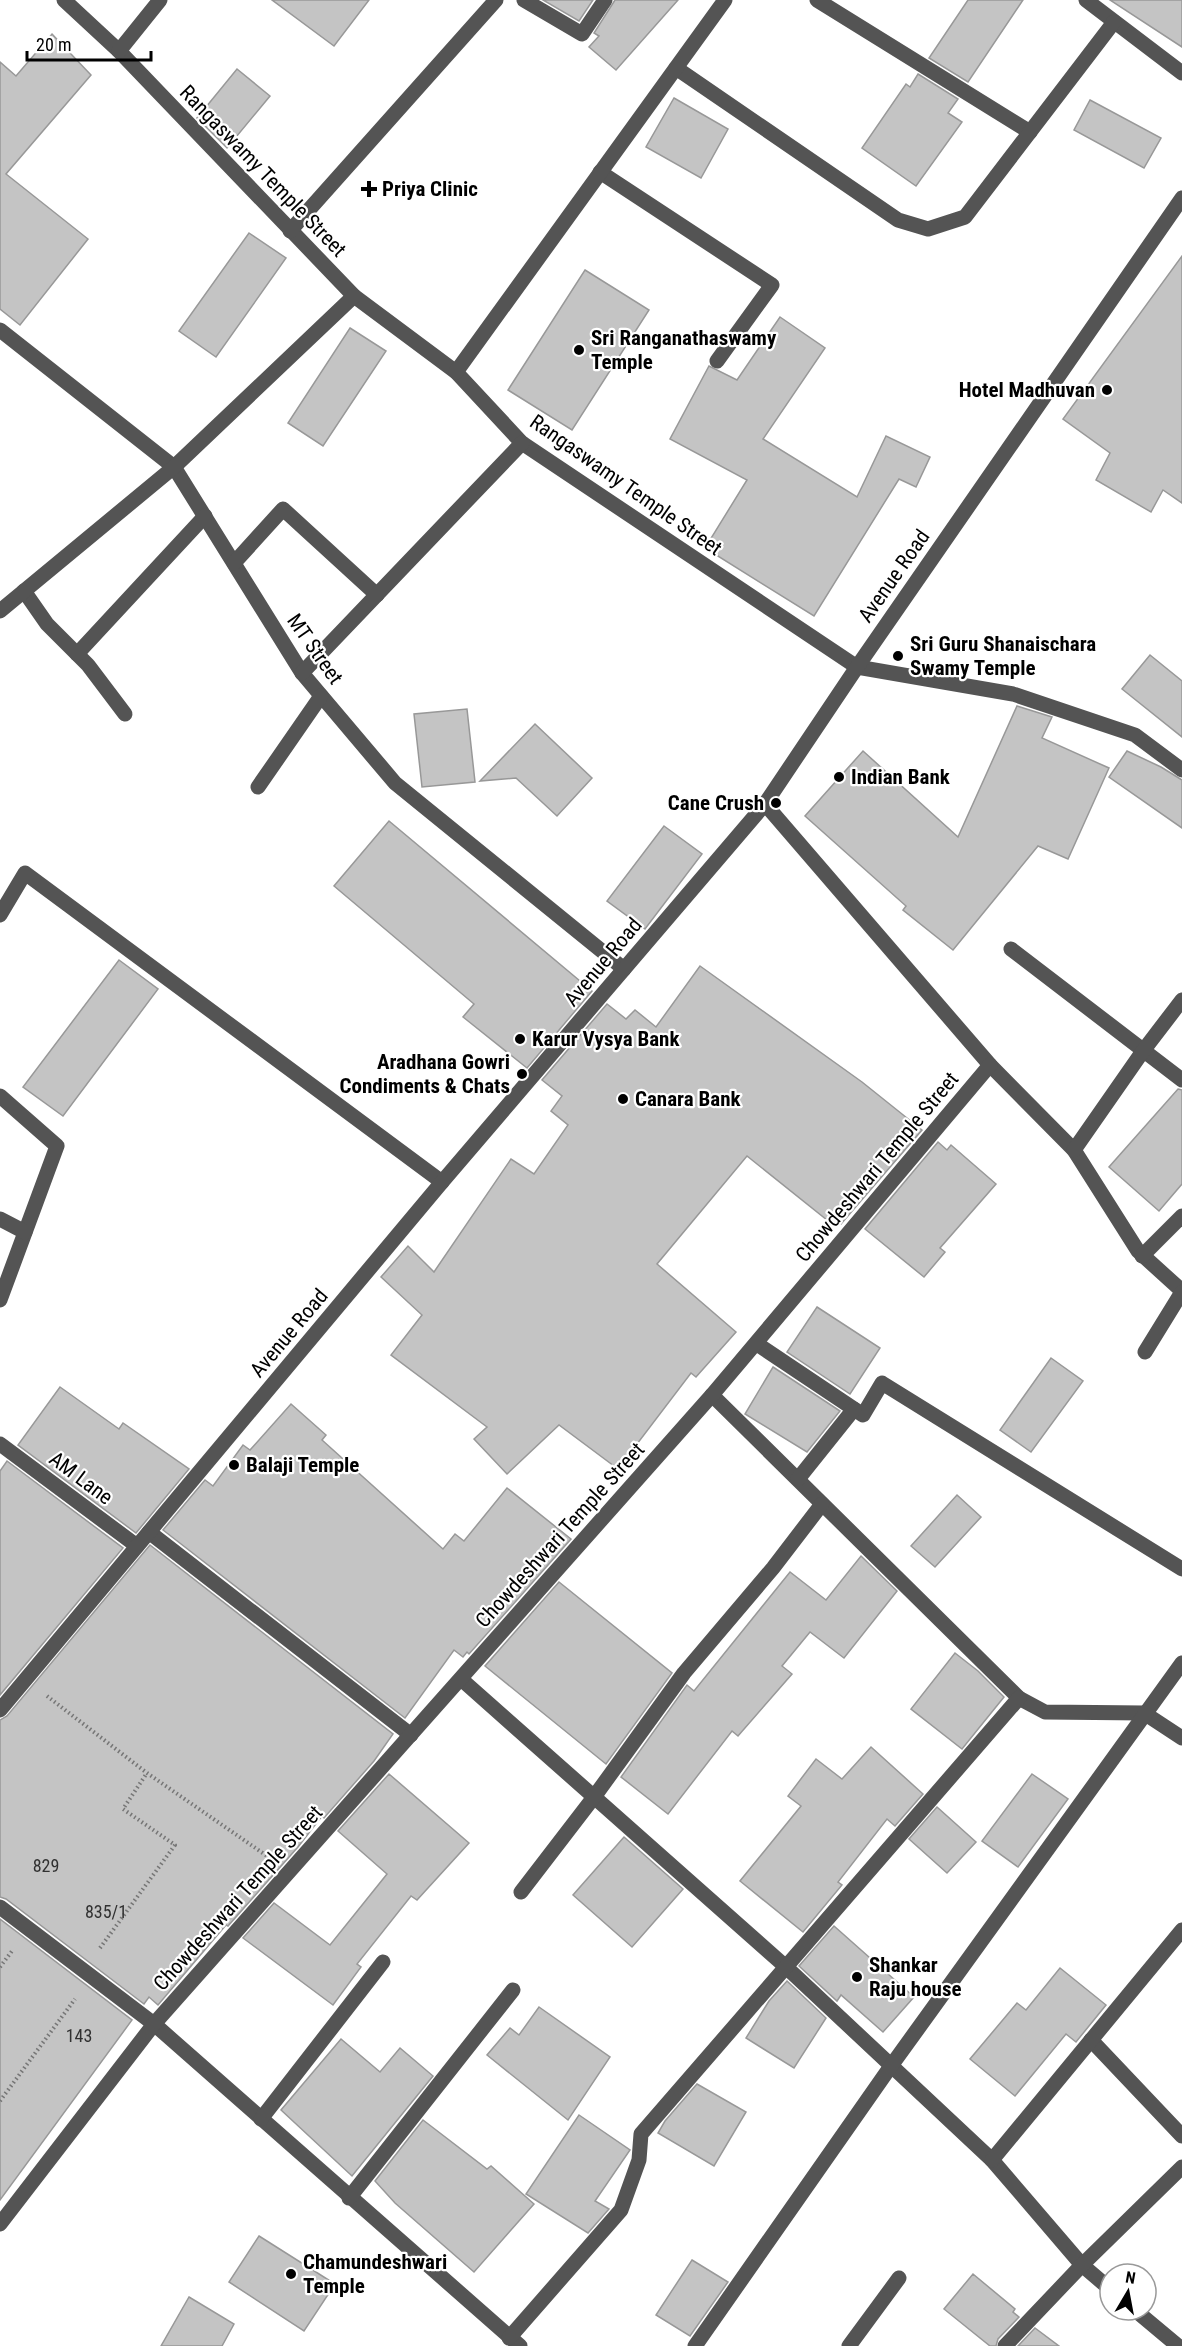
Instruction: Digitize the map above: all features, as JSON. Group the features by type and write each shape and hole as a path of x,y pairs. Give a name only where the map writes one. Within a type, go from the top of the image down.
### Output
{"street":[{"name":"Rangaswamy Temple Street","path":"64,0 119,51 354,296 456,372 522,443 857,667 1013,694 1135,735 1182,770"},
{"path":"119,51 160,0"},
{"path":"290,231 496,0"},
{"path":"524,0 582,34 605,0"},
{"path":"456,372 725,0"},
{"path":"817,0 1030,132"},
{"path":"1093,2 1114,22 1182,74"},
{"path":"676,68 898,220 928,230 965,217 1114,22"},
{"path":"600,172 772,285 717,361"},
{"name":"Avenue Road","path":"0,1710 442,1182 765,804 857,667 1182,198"},
{"path":"0,611 174,467 354,296"},
{"name":"MT Street","path":"0,330 174,467 302,673 395,783 624,969"},
{"path":"302,673 522,443"},
{"path":"234,563 283,509 377,595"},
{"path":"77,654 204,516"},
{"path":"24,591 47,624 77,654 125,714"},
{"path":"258,787 321,696"},
{"path":"765,804 990,1065 1074,1150 1142,1256 1182,1291 1145,1352"},
{"path":"0,915 25,873 442,1182"},
{"path":"1011,949 1182,1080"},
{"path":"1074,1150 1143,1051 1182,1000"},
{"name":"Chowdeshwari Temple Street","path":"0,2224 153,2024 757,1344 990,1065"},
{"path":"0,1096 57,1146 0,1300"},
{"path":"1142,1256 1182,1216"},
{"path":"0,1219 25,1232"},
{"path":"757,1344 863,1415 882,1383 1182,1569"},
{"path":"712,1395 1019,1698 1045,1712 1144,1713 1182,1738"},
{"path":"798,1479 854,1409"},
{"name":"AM Lane","path":"0,1444 138,1546"},
{"path":"520,1892 594,1797 684,1673 773,1568 822,1504"},
{"path":"149,1532 411,1735"},
{"path":"694,2346 891,2066 1182,1663"},
{"path":"461,1678 786,1968 992,2160 1082,2265 1098,2279"},
{"path":"0,1907 153,2024 515,2342 621,2210 639,2160 641,2134 1019,1698"},
{"path":"992,2160 1182,1930"},
{"path":"261,2119 383,1962"},
{"path":"349,2198 513,1990"},
{"path":"1091,2040 1182,2136"},
{"path":"1005,2346 1082,2265 1182,2167"},
{"path":"849,2346 899,2278"},
{"path":"1149,2322 1178,2346"}],"path":[{"path":"25,1680 147,1773 290,1872"},
{"path":"0,2101 175,1845 123,1809 147,1773"}],"building":[{"path":"272,0 369,0 334,46"},
{"path":"543,0 593,0 579,21"},
{"path":"615,0 678,0 616,70 589,47 599,36 594,33"},
{"path":"968,0 1023,0 968,82 929,58"},
{"path":"1110,0 1182,0 1182,47"},
{"path":"52,34 91,75 6,174 88,239 20,325 0,309 0,62 16,76"},
{"path":"237,69 270,96 227,148 197,118"},
{"path":"918,74 958,99 948,113 962,122 916,186 862,148 906,84 910,87"},
{"path":"674,98 728,129 701,178 646,147"},
{"path":"1090,100 1161,138 1144,168 1074,130"},
{"path":"249,233 286,258 216,357 179,331"},
{"path":"1182,256 1182,503 1163,490 1151,512 1096,480 1110,453 1063,419"},
{"name":"Sri Ranganathaswamy Temple","path":"585,270 649,310 572,430 508,390"},
{"path":"780,317 825,348 763,439 857,497 886,436 930,457 916,487 899,479 814,616 705,548 747,480 670,439 709,366 737,380"},
{"path":"350,328 386,351 323,446 288,423"},
{"path":"1150,655 1182,681 1182,737 1122,689"},
{"path":"1017,706 1052,717 1042,738 1109,768 1068,859 1038,846 953,950 903,910 906,906 805,816 863,751 958,837"},
{"path":"467,709 475,782 422,787 414,714"},
{"path":"535,724 592,778 557,816 516,778 480,781"},
{"path":"1127,751 1182,780 1182,828 1109,777"},
{"path":"389,821 592,991 527,1068 463,1017 474,1004 334,886"},
{"path":"664,826 702,854 645,929 607,901"},
{"path":"119,960 158,989 63,1116 23,1087"},
{"path":"700,966 862,1082 922,1130 841,1224 836,1220 832,1224 747,1156 657,1264 736,1332 696,1377 691,1373 618,1469 559,1425 507,1474 474,1439 487,1427 391,1355 422,1315 381,1277 408,1246 434,1272 511,1159 534,1174 568,1125 551,1111 562,1096 542,1080 607,1004 626,1019 635,1010 656,1027"},
{"path":"1178,1089 1182,1090 1182,1184 1159,1211 1109,1167"},
{"path":"938,1142 947,1150 951,1145 996,1184 940,1248 945,1252 924,1277 865,1229"},
{"path":"817,1307 880,1348 850,1394 787,1352"},
{"path":"1051,1358 1083,1381 1031,1452 1000,1430"},
{"path":"773,1367 840,1411 807,1452 745,1414"},
{"path":"60,1387 119,1429 123,1423 189,1469 136,1533 18,1445"},
{"path":"291,1404 326,1435 322,1440 443,1549 455,1534 464,1541 507,1488 571,1539 469,1654 467,1652 463,1657 454,1650 405,1718 163,1530 205,1480 213,1486 243,1445 250,1450"},
{"path":"7,1461 123,1548 0,1695 0,1471"},
{"path":"957,1495 981,1517 935,1567 911,1546"},
{"path":"150,1545 393,1734 374,1761 324,1818 322,1816 298,1847 228,1926 226,1925 158,2005 149,1997 144,2004 6,1899 0,1897 0,1720 7,1716"},
{"path":"861,1556 897,1591 844,1658 810,1632 782,1666 792,1674 738,1736 732,1731 668,1814 621,1777 687,1685 694,1691 790,1572 826,1600"},
{"path":"559,1582 672,1673 606,1764 485,1666"},
{"path":"955,1653 978,1671 1004,1697 962,1749 911,1709"},
{"path":"871,1747 923,1794 895,1826 887,1819 838,1882 842,1885 803,1932 740,1881 801,1806 788,1796 816,1759 842,1779"},
{"path":"389,1774 469,1843 417,1900 411,1896 357,1964 361,1967 333,2005 243,1938 274,1903 330,1945 387,1874 338,1831"},
{"path":"1032,1774 1068,1799 1018,1867 982,1841"},
{"path":"937,1807 976,1842 947,1873 909,1839"},
{"path":"624,1837 683,1889 632,1947 573,1895"},
{"path":"0,1919 132,2020 0,2200"},
{"name":"Shankar Raju house","path":"834,1926 914,1997 883,2032 841,1995 837,2001 799,1966"},
{"path":"1060,1968 1106,2005 1076,2042 1066,2034 1015,2096 970,2059 1017,2003 1026,2010"},
{"path":"787,1981 826,2018 794,2068 746,2038 769,2001"},
{"path":"539,2007 610,2057 568,2120 487,2055 510,2028 519,2035"},
{"path":"341,2039 380,2072 400,2048 433,2076 352,2176 281,2110"},
{"path":"697,2084 746,2112 714,2166 658,2133 665,2121"},
{"path":"579,2115 630,2150 595,2201 609,2209 588,2233 526,2194"},
{"path":"423,2120 487,2169 491,2166 534,2204 474,2272 395,2203 375,2181"},
{"path":"259,2236 335,2284 304,2331 229,2282"},
{"path":"692,2260 728,2282 690,2336 656,2315"},
{"path":"973,2274 1015,2309 1013,2312 1019,2317 998,2339 996,2346 990,2346 944,2309"},
{"path":"189,2297 234,2324 222,2346 161,2346"},
{"path":"1035,2328 1059,2346 1018,2346"}],"place":[{"name":"Priya Clinic","path":"369,189"},
{"name":"Sri Ranganathaswamy Temple","path":"579,350"},
{"name":"Hotel Madhuvan","path":"1107,390"},
{"name":"Sri Guru Shanaischara Swamy Temple","path":"898,656"},
{"name":"Indian Bank","path":"839,777"},
{"name":"Cane Crush","path":"776,803"},
{"name":"Karur Vysya Bank","path":"520,1039"},
{"name":"Aradhana Gowri Condiments & Chats","path":"522,1074"},
{"name":"Canara Bank","path":"623,1099"},
{"name":"Balaji Temple","path":"234,1465"},
{"name":"Shankar Raju house","path":"857,1977"},
{"name":"Chamundeshwari Temple","path":"291,2274"}]}
